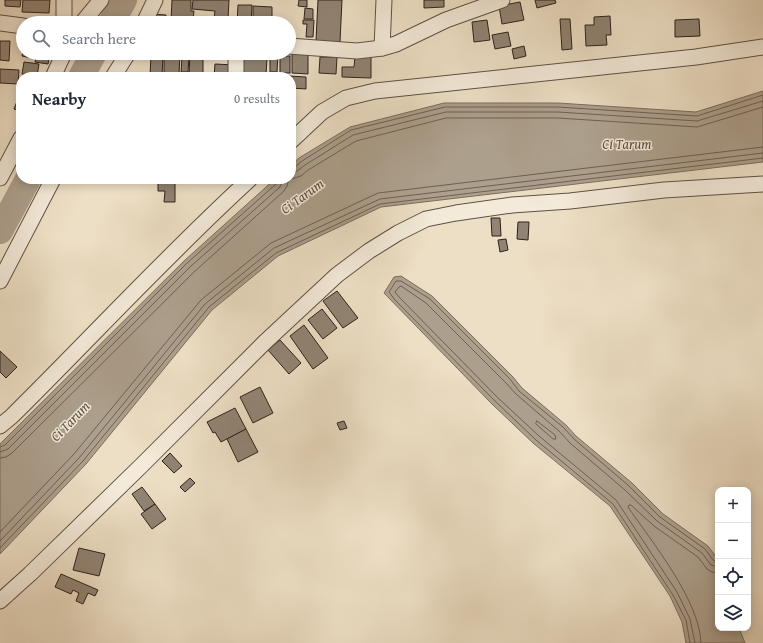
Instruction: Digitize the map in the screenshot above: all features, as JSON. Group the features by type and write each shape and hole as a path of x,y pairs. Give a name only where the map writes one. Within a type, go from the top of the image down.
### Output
{"street":[{"path":"64,0 64,16"},
{"path":"87,16 100,0"},
{"path":"147,16 155,0"},
{"path":"382,48 384,0"},
{"path":"296,46 357,50 382,48 396,44 446,20 502,0"},
{"path":"0,23 16,25"},
{"path":"296,136 322,112 346,98 375,92 696,57 763,47"},
{"path":"55,72 61,60"},
{"path":"116,72 124,60"},
{"path":"236,60 236,72"},
{"path":"0,178 16,148"},
{"path":"0,281 50,184"},
{"path":"0,426 87,342 201,224 245,184"},
{"path":"0,601 30,574 141,466 265,342 337,275 398,232 426,219 456,212 664,190 763,184"}],"water":[{"name":"Ci Tarum","path":"763,91 763,162 381,207 278,256 212,310 86,464 0,554 0,444 184,261 269,184 296,184 296,161 299,158 350,127 444,103 558,103 696,112"},
{"path":"401,276 432,296 513,377 522,388 632,483 663,514 708,546 715,555 715,631 740,631 745,643 686,643 682,622 670,596 610,506 533,443 492,404 384,293 394,277"}],"building":[{"path":"5,0 21,0 20,7 5,6"},
{"path":"23,0 50,0 49,13 22,12"},
{"path":"172,0 191,0 191,11 194,11 193,16 171,16"},
{"path":"193,0 229,0 228,16 214,16 215,11 192,9"},
{"path":"299,0 307,0 307,7 298,6"},
{"path":"318,0 342,0 340,42 316,41"},
{"path":"424,0 444,0 444,7 424,8"},
{"path":"535,0 555,0 556,3 537,8"},
{"path":"520,2 524,20 502,24 499,6"},
{"path":"238,5 252,5 251,16 237,16"},
{"path":"253,6 272,7 272,16 253,16"},
{"path":"305,8 313,9 313,19 304,19"},
{"path":"152,14 166,15 166,16 152,16"},
{"path":"610,16 611,35 606,35 607,45 586,46 585,25 594,25 594,17"},
{"path":"560,19 570,19 572,49 562,50"},
{"path":"699,19 700,36 675,37 675,20"},
{"path":"303,20 314,20 313,37 306,37 307,24 303,24"},
{"path":"487,20 490,40 474,42 472,22"},
{"path":"508,32 511,46 495,49 492,35"},
{"path":"0,41 10,41 9,61 0,60"},
{"path":"524,46 526,56 514,59 512,49"},
{"path":"296,52 308,53 308,74 292,72 292,60 296,60"},
{"path":"355,56 371,56 371,78 342,77 342,67 354,67"},
{"path":"320,57 337,57 336,74 319,73"},
{"path":"35,60 49,60 48,64 35,62"},
{"path":"151,60 163,60 162,72 150,72"},
{"path":"164,60 180,60 179,72 164,72"},
{"path":"182,60 189,60 188,72 181,72"},
{"path":"190,60 203,60 203,72 189,72"},
{"path":"242,60 267,60 266,72 239,72"},
{"path":"270,60 278,60 277,72 270,72"},
{"path":"280,60 290,60 290,72 280,72"},
{"path":"24,62 39,64 38,72 22,72"},
{"path":"215,64 234,65 234,72 214,72"},
{"path":"0,69 19,70 19,72 16,72 16,84 0,83"},
{"path":"296,76 306,77 306,89 296,88"},
{"path":"158,184 175,184 175,202 164,202 165,191 158,191"},
{"path":"491,218 500,218 501,236 492,236"},
{"path":"518,222 529,222 528,240 517,239"},
{"path":"506,239 508,250 500,252 498,240"},
{"path":"337,291 358,318 343,328 323,301"},
{"path":"322,309 337,328 323,339 308,320"},
{"path":"304,325 328,358 313,369 290,336"},
{"path":"280,340 301,363 289,374 268,350"},
{"path":"0,351 17,367 6,378 0,372"},
{"path":"260,387 273,413 253,423 240,397"},
{"path":"235,408 246,429 221,442 215,432 213,433 207,422"},
{"path":"344,421 347,428 340,430 337,423"},
{"path":"246,429 258,452 238,462 227,439"},
{"path":"170,453 182,466 174,473 162,461"},
{"path":"190,478 195,483 185,492 180,487"},
{"path":"142,487 155,504 144,511 132,494"},
{"path":"155,504 166,519 152,529 141,514"},
{"path":"79,548 105,554 99,576 73,570"},
{"path":"61,574 98,590 95,596 88,593 83,604 76,601 79,593 73,590 71,594 55,587"}],"waterway":[{"path":"115,16 124,0"},
{"path":"84,72 90,60"},
{"path":"0,231 25,184"}]}
